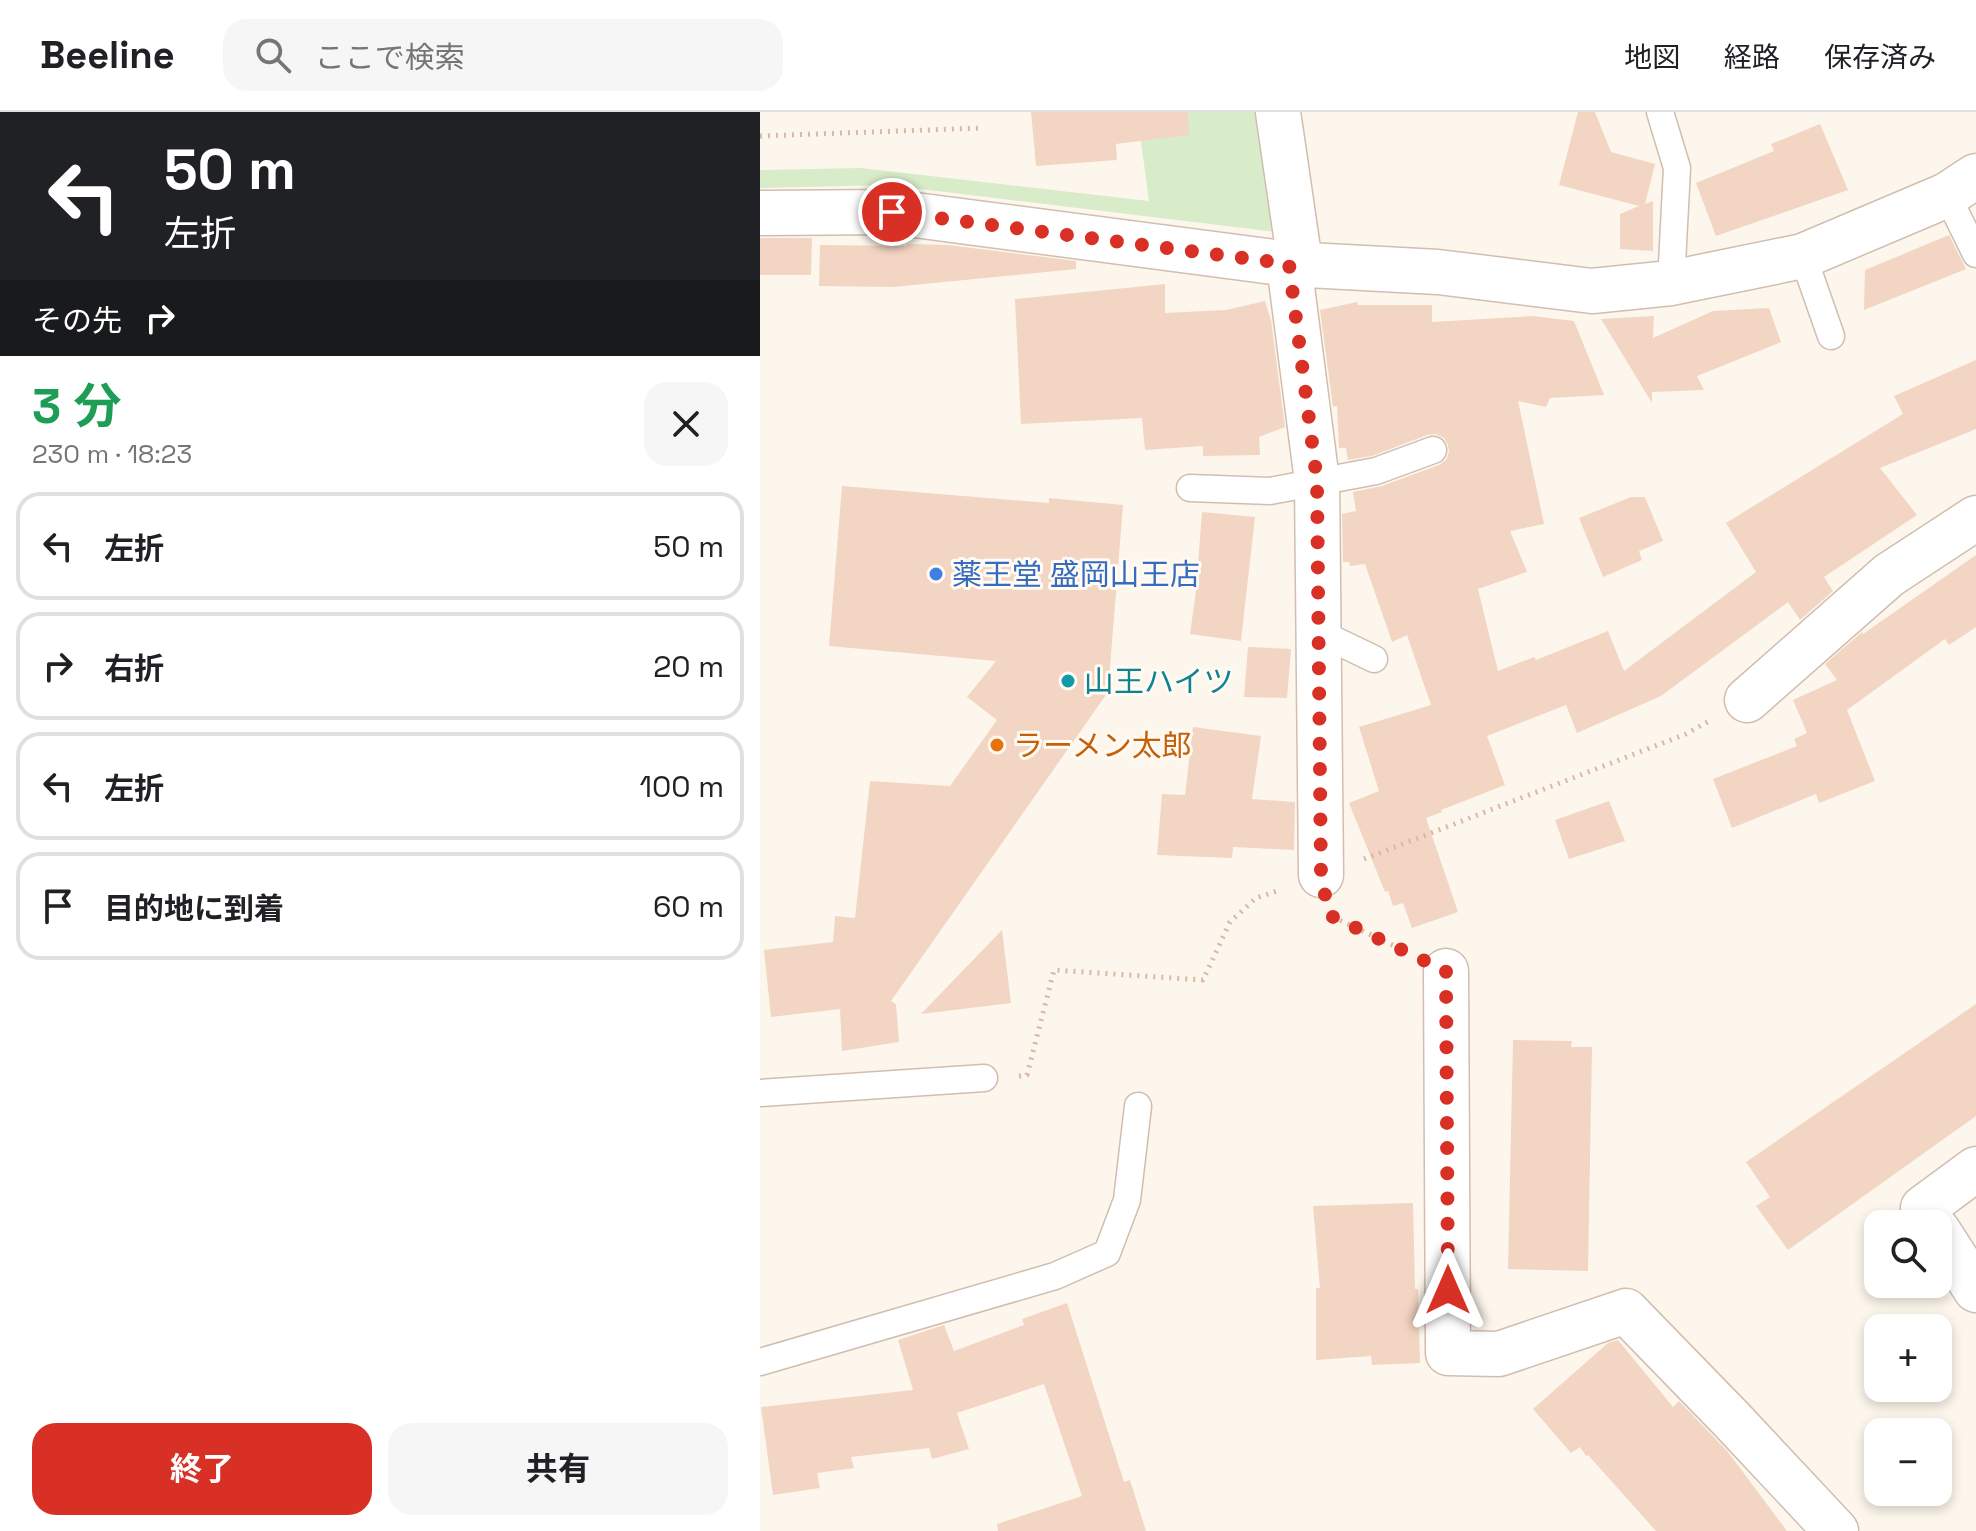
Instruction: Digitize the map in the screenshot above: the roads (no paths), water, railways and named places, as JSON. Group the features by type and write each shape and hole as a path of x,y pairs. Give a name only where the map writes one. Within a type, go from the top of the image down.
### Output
{"street":[{"path":"1278,112 1317,481 1321,875"},
{"path":"760,213 892,212 1294,263 1438,272 1592,291 1671,283 1803,256 1962,186"},
{"path":"1747,700 1889,575 1976,518"},
{"path":"1446,971 1448,1353 1499,1354 1626,1311 1836,1531"},
{"path":"1924,1210 1976,1169"},
{"path":"1952,1253 1976,1290"}],"lane":[{"path":"1660,112 1677,168 1671,283"},
{"path":"1962,186 1976,254"},
{"path":"1803,256 1831,336"},
{"path":"1190,488 1270,491 1376,471 1433,450"},
{"path":"1318,632 1374,659"},
{"path":"760,1093 984,1078"},
{"path":"760,1362 1055,1276 1107,1253 1127,1200 1138,1106"}],"place":[{"name":"薬王堂 盛岡山王店","path":"936,574"},
{"name":"山王ハイツ","path":"1068,681"},
{"name":"ラーメン太郎","path":"997,745"}]}
